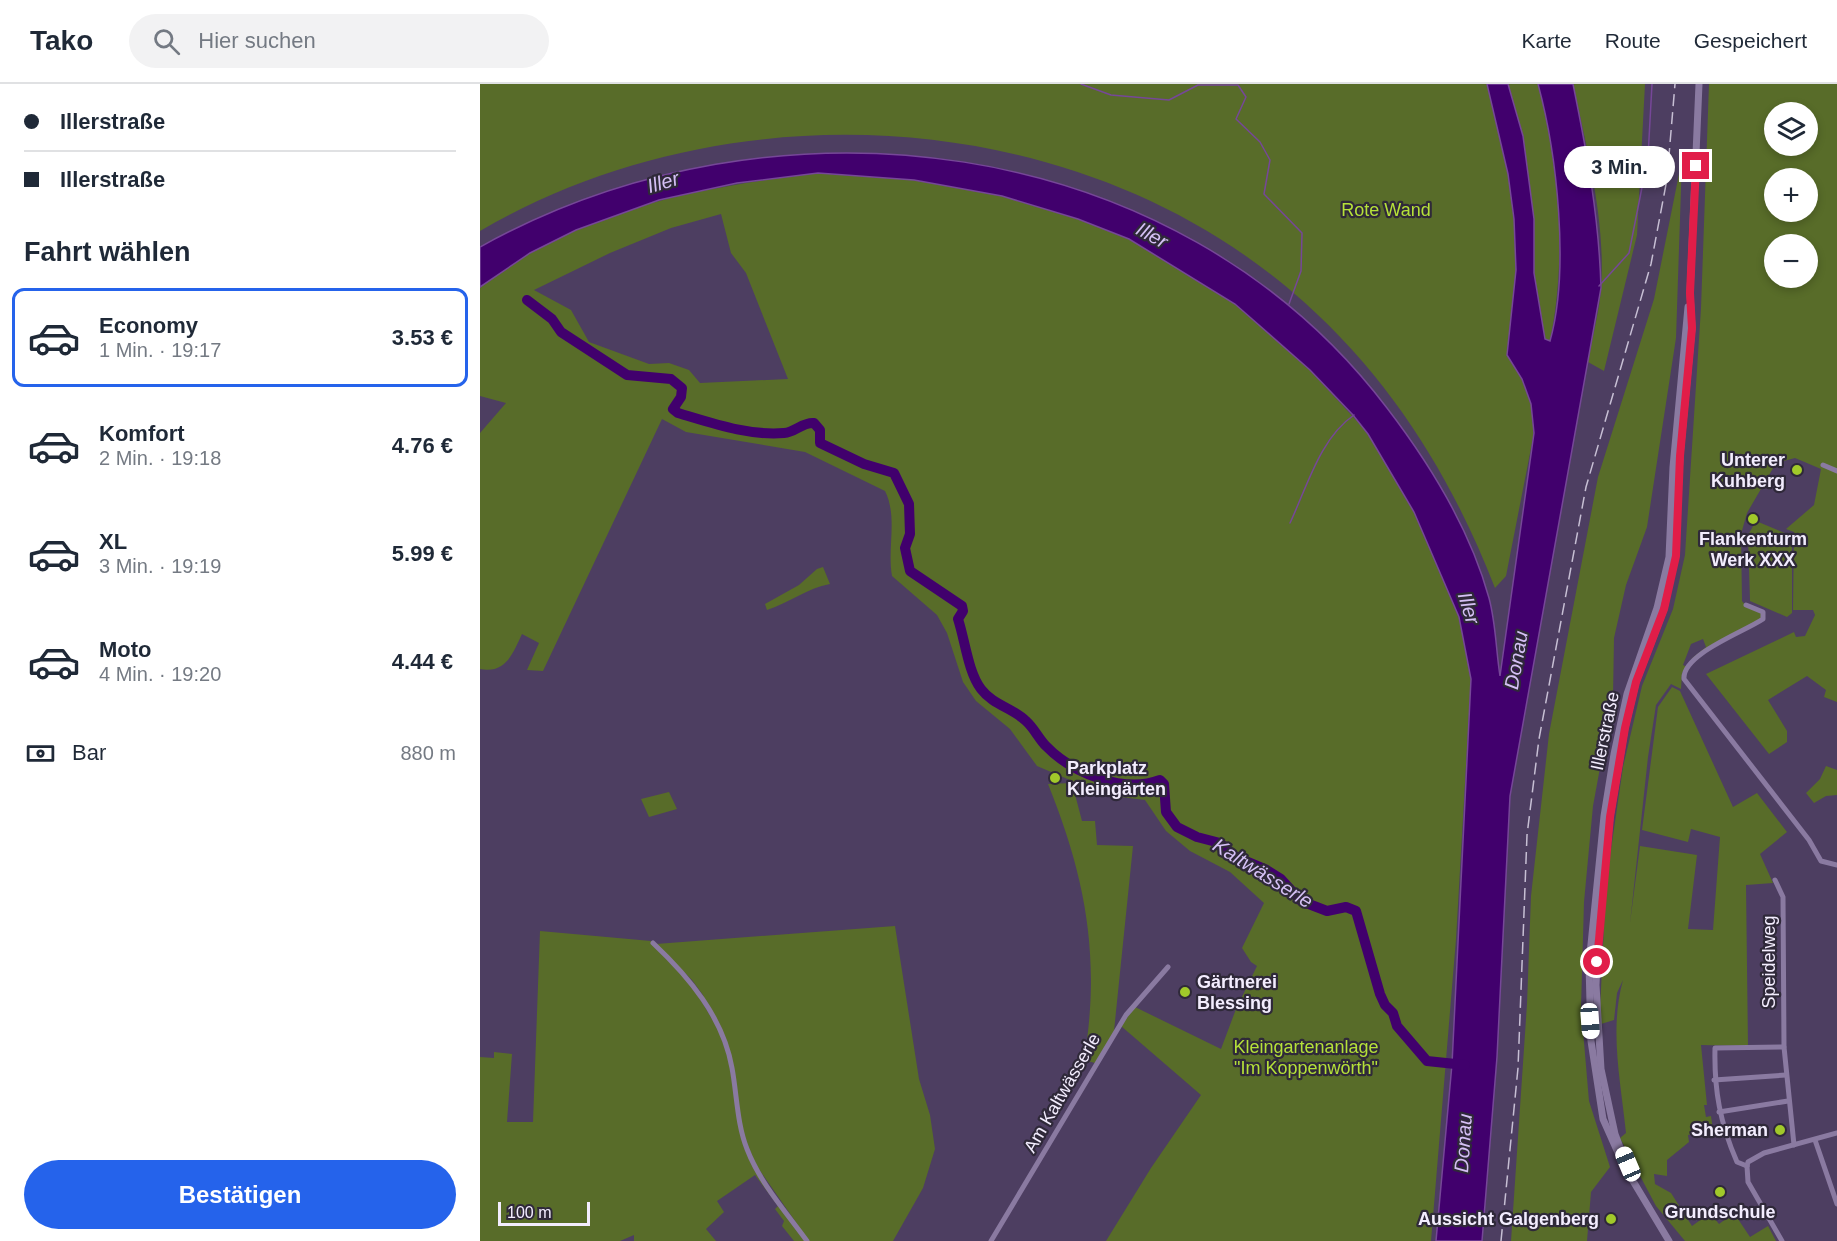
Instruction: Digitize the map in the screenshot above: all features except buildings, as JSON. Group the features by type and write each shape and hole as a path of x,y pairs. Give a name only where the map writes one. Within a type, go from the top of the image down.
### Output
{"main road":[{"name":"Illerstraße","path":"1670,1241 1630,1174 1607,1107 1601,1069 1596,994 1598,938 1610,817 1625,728 1636,682 1664,609 1676,556 1680,456 1692,328 1690,293 1699,84"}],"street":[{"path":"1823,465 1837,471"},
{"path":"1746,604 1764,613 1762,619 1691,660 1683,678 1809,840 1821,861 1837,865"},
{"name":"Speidelweg","path":"1775,880 1783,897 1784,1047 1794,1145"},
{"path":"653,943 691,981 710,1010 730,1057 741,1133 750,1156 807,1241"},
{"name":"Am Kaltwässerle","path":"991,1241 1125,1015 1168,967"},
{"path":"1747,1166 1737,1162 1719,1112 1714,1080 1715,1048 1784,1047"},
{"path":"1714,1080 1786,1075"},
{"path":"1719,1112 1788,1101"},
{"path":"1782,1241 1748,1182 1748,1162 1764,1153 1837,1133"},
{"path":"1815,1140 1837,1204"}],"green space":[{"name":"Rote Wand","path":"480,84 1487,84 1508,174 1514,219 1516,270 1507,355 1522,379 1531,404 1534,433 1506,576 1495,588 1460,508 1417,434 1365,365 1336,333 1304,302 1215,236 1117,187 1012,154 903,137 793,137 684,152 578,184 480,231"},
{"path":"1508,84 1538,84 1552,147 1559,212 1559,245 1555,309 1550,341 1545,339 1534,273 1534,219 1523,136"},
{"path":"1573,84 1645,84 1637,235 1604,371 1588,362 1601,289 1601,238 1594,186"},
{"path":"1709,84 1837,84 1837,702 1824,697 1826,690 1807,676 1768,700 1787,731 1787,742 1769,754 1706,674 1794,632 1796,637 1805,636 1815,615 1813,610 1793,610 1794,532 1786,529 1814,505 1821,469 1795,458 1776,463 1747,513 1741,534 1742,601 1746,606 1761,612 1762,618 1691,659 1706,647 1703,639 1691,644 1683,665 1687,667 1682,673 1681,689 1671,684 1656,705 1630,923 1640,846 1697,855 1688,929 1713,930 1720,837 1691,829 1688,842 1642,830 1658,707 1672,687 1680,691 1733,807 1757,793 1787,832 1760,854 1773,883 1746,885 1748,1046 1701,1045 1707,1105 1704,1105 1706,1117 1711,1116 1713,1130 1688,1135 1689,1142 1667,1160 1667,1176 1654,1174 1655,1184 1671,1193 1692,1226 1710,1213 1719,1224 1734,1213 1750,1237 1768,1226 1776,1241 1685,1241 1656,1206 1620,1138 1626,1133 1616,1037 1623,980 1617,993 1614,1020 1601,1024 1606,884 1623,767 1642,686 1673,609 1685,555 1701,308"},
{"path":"1682,159 1676,338 1647,527 1626,585 1614,638 1613,697 1593,806 1584,902 1581,1007 1589,1101 1610,1167 1591,1192 1587,1241 1511,1241 1527,1004 1531,896 1549,734 1598,477 1654,299"},
{"name":"Kleingartenanlage \"Im Koppenwörth\"","path":"818,173 914,180 1002,196 1078,219 1129,239 1235,304 1310,370 1368,433 1414,512 1459,617 1471,679 1456,939 1431,1241 1106,1241 1151,1168 1201,1095 1121,1026 1135,1007 1221,1049 1236,1009 1257,966 1251,962 1242,948 1264,903 1230,872 1190,851 1166,831 1145,800 1105,795 1037,766 1010,729 976,701 963,682 947,633 937,615 892,576 892,522 885,491 805,452 686,432 662,419 543,671 527,670 539,643 522,634 512,655 502,665 489,670 480,669 480,433 506,403 480,396 480,287 510,265 562,235 633,208 743,183","holes":["721,214 731,253 746,273 788,379 700,383 689,370 669,363 649,364 589,342 571,310 534,290 610,253 671,228"]},
{"path":"1756,521 1792,536 1792,613 1787,617 1750,601 1748,535"},
{"path":"823,567 830,584 767,610 765,604 799,585 817,569"},
{"path":"1826,766 1837,770 1837,795 1826,796 1814,803 1806,793 1820,779"},
{"path":"1072,783 1082,821 1095,821 1097,845 1133,846 1114,1031 1095,1063 1084,1060 1091,987 1087,919 1072,853 1048,784"},
{"path":"669,792 677,809 649,817 641,799"},
{"path":"895,926 919,1079 930,1115 935,1149 923,1188 893,1241 809,1241 756,1165 743,1133 733,1067 703,995 692,980 656,944"},
{"path":"540,931 651,941 690,982 718,1029 728,1057 744,1148 805,1241 794,1241 782,1226 784,1221 775,1209 778,1206 755,1175 717,1201 724,1212 706,1229 716,1241 634,1241 634,1235 620,1241 480,1241 480,1057 494,1058 494,1052 512,1054 507,1122 533,1122"}],"water":[{"path":"1487,84 1508,84 1523,136 1534,219 1534,273 1545,339 1550,341 1556,312 1560,247 1559,212 1551,144 1538,84 1573,84 1598,236 1601,288 1510,796 1497,1057 1482,1241 1436,1241 1452,1064 1471,679 1459,617 1414,512 1368,434 1310,370 1235,304 1129,239 1078,219 1002,196 914,180 818,173 737,183 659,200 576,230 530,253 480,287 480,247 594,196 716,164 840,153 964,162 1085,192 1197,243 1299,315 1387,408 1447,498 1471,547 1489,598 1500,676 1534,433 1531,404 1522,379 1507,355 1516,270 1514,219 1508,174"}],"waterway":[{"path":"1081,84 1111,95 1169,100 1198,85 1238,85 1246,97 1236,119 1260,142 1270,160 1264,194 1302,233 1301,271 1289,304"},
{"path":"1599,286 1629,253 1648,157 1652,84"},
{"name":"Kaltwässerle","path":"527,300 552,319 561,332 627,375 671,379 682,388 681,397 673,409 678,413 757,433 784,433 814,423 820,430 820,443 864,464 894,473 909,504 910,534 905,548 910,571 962,606 963,611 958,619 967,656 981,689 997,703 1021,717 1032,727 1046,746 1070,765 1115,783 1146,784 1160,780 1164,784 1166,812 1177,827 1197,837 1220,843 1234,856 1265,869 1281,879 1301,901 1327,911 1346,907 1356,911 1380,994 1385,1005 1393,1013 1397,1026 1427,1061 1465,1065"},
{"path":"1290,523 1323,450 1342,425 1354,415"}],"railway":[{"path":"1501,1241 1518,1068 1527,835 1539,739 1586,487 1651,264 1667,179 1675,84"}],"place":[{"name":"Unterer Kuhberg","path":"1797,470"},
{"name":"Flankenturm Werk XXX","path":"1753,519"},
{"name":"Parkplatz Kleingärten","path":"1055,778"},
{"name":"Gärtnerei Blessing","path":"1185,992"},
{"name":"Sherman","path":"1780,1130"},
{"name":"Grundschule","path":"1720,1192"},
{"name":"Aussicht Galgenberg","path":"1611,1219"}],"route":[{"path":"1597,962 1610,817 1625,728 1636,682 1664,609 1676,556 1680,456 1692,328 1690,293 1696,166"}],"water label":[{"name":"Iller","path":"663,182"},
{"name":"Iller","path":"1152,235"},
{"name":"Iller","path":"1469,608"},
{"name":"Donau","path":"1516,660"},
{"name":"Donau","path":"1463,1143"}]}
